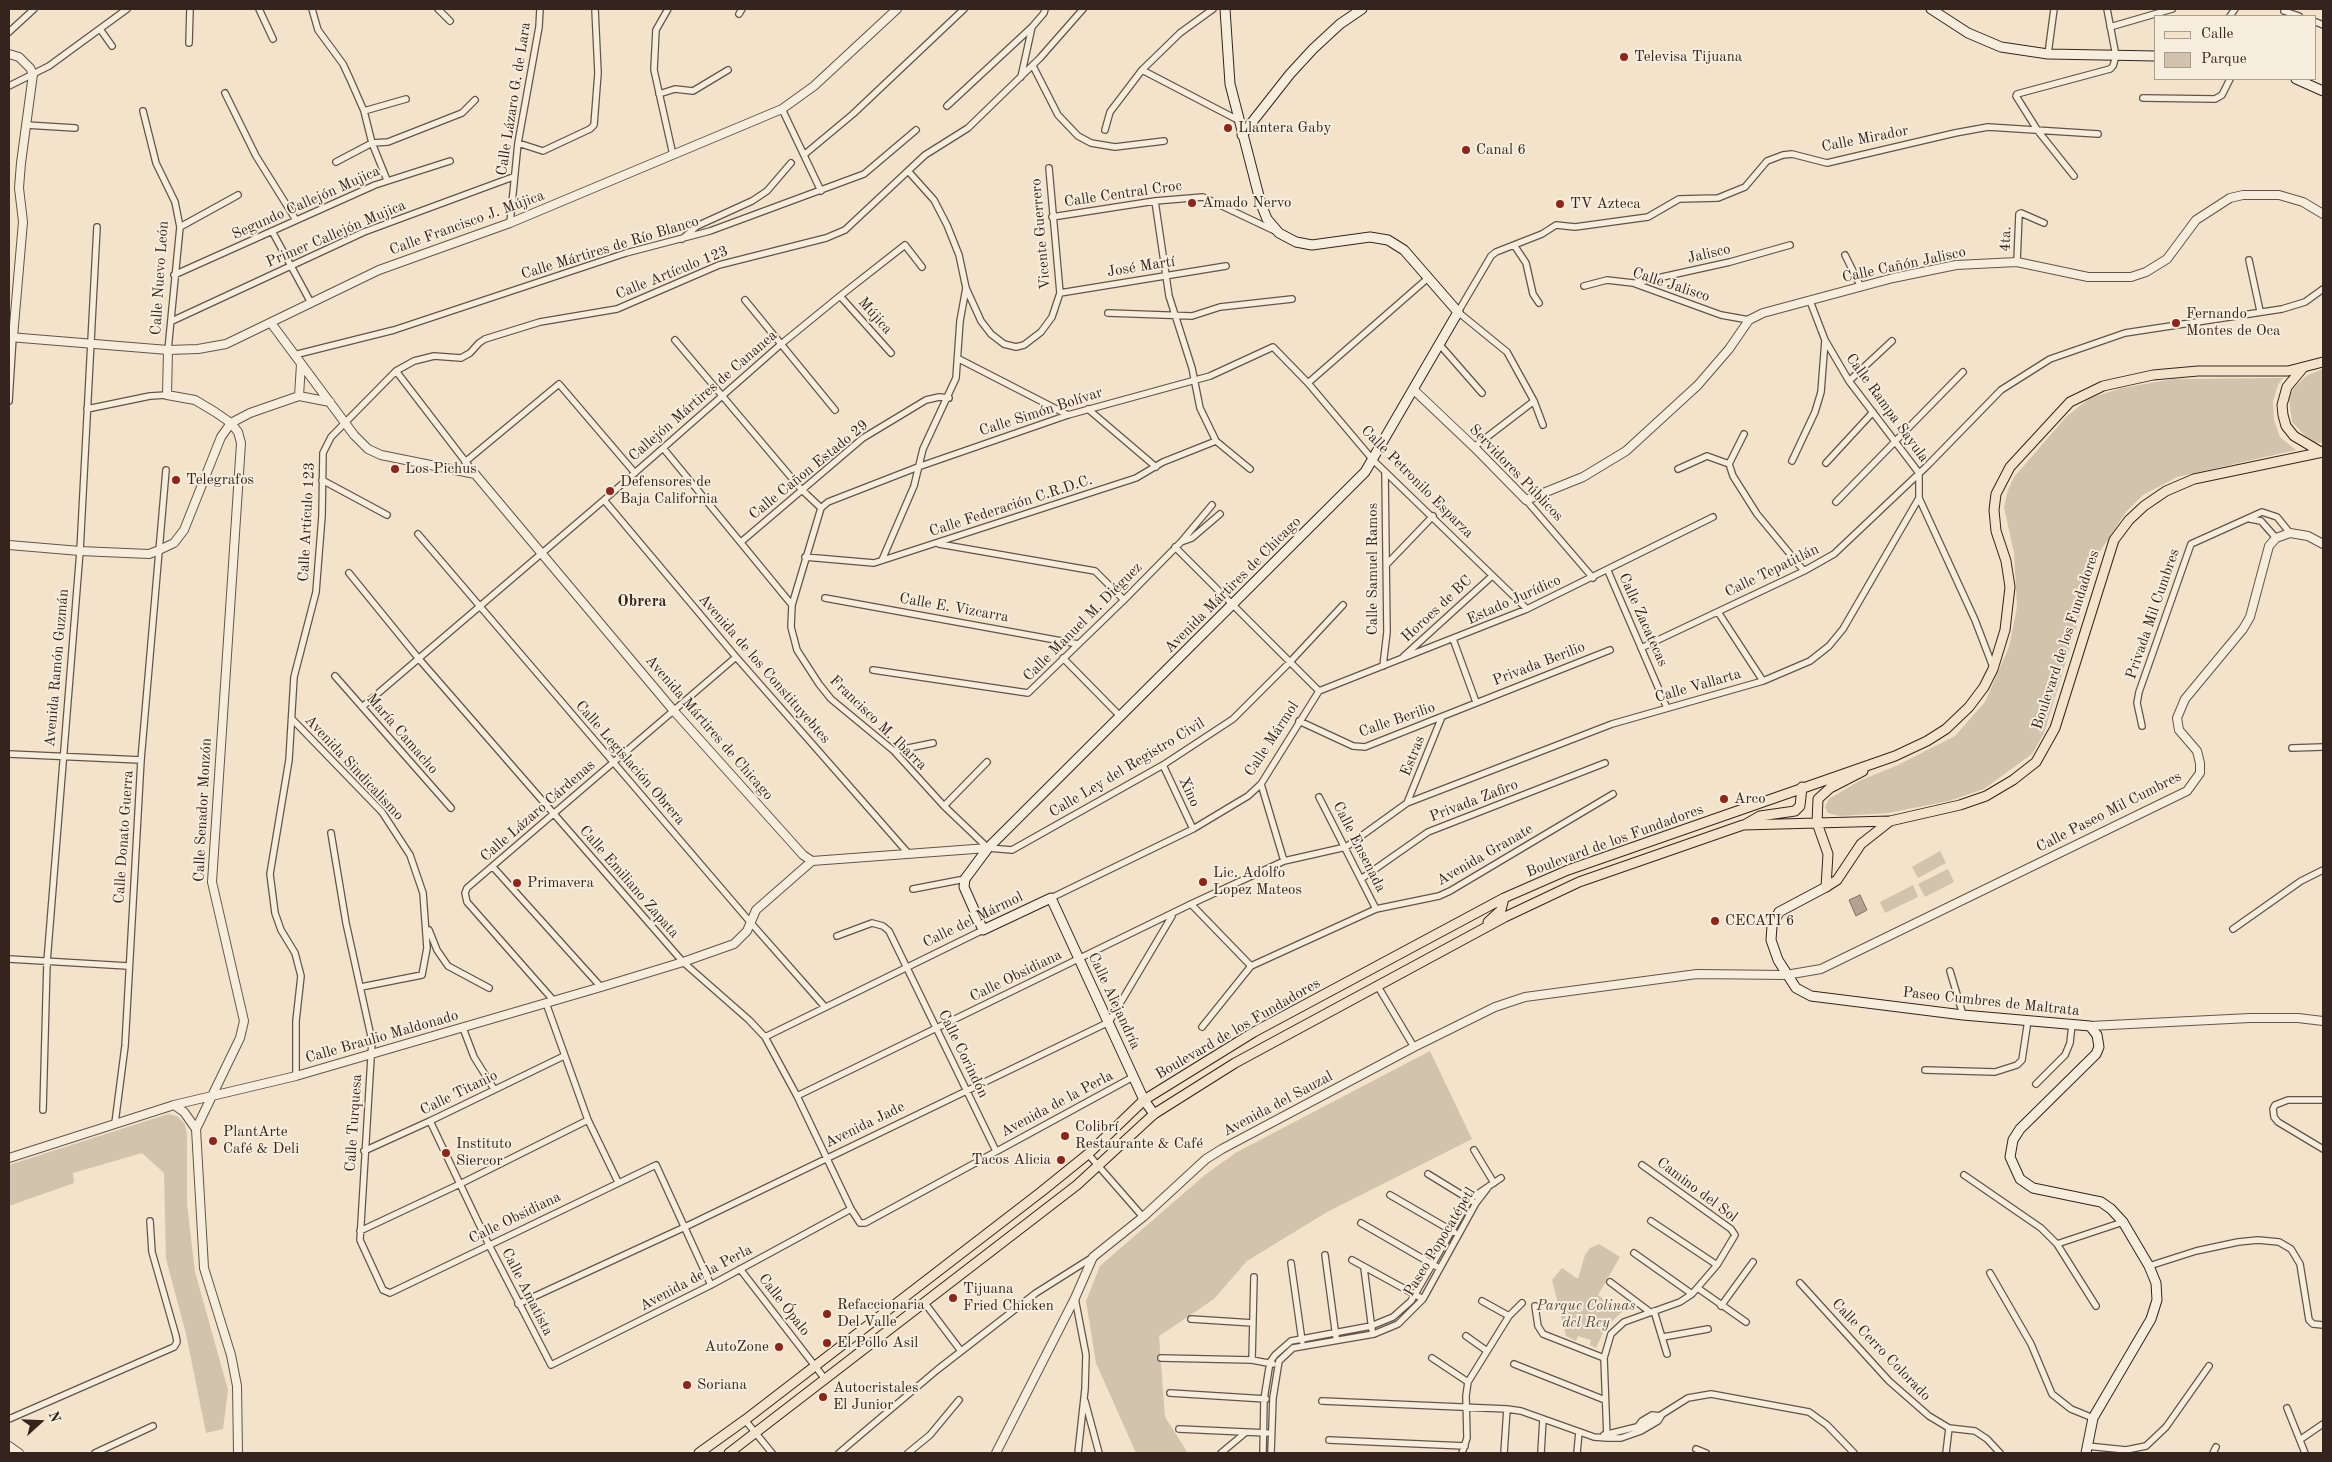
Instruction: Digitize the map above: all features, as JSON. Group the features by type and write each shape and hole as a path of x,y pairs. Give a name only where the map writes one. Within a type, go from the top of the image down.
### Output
{"main road":[{"path":"1226,9 1230,84 1260,204 1267,219 1279,233 1296,242 1312,245 1380,237 1404,250 1458,312"},
{"path":"1242,135 1290,74 1313,49 1340,24 1362,9"},
{"path":"1931,9 1968,33 2001,47 2048,54 2154,56"},
{"path":"2298,80 2323,91"},
{"name":"Avenida Mártires de Chicago","path":"964,879 988,848 1339,500 1373,460 1458,312"},
{"name":"Boulevard de los Fundadores","path":"699,1453 745,1420 1088,1154 1144,1100 1254,1032 1504,898 1568,870 1912,749 1946,729 1969,707 1994,669 2005,630 2010,588 2007,568 1996,531 1994,510 1996,494 2010,467 2070,402 2090,391 2153,375 2198,371 2302,369 2323,362"},
{"path":"2302,369 2287,387 2282,405 2283,415 2286,426 2294,436 2322,452"},
{"name":"Boulevard de los Fundadores","path":"729,1453 1099,1165 1154,1114 1235,1063 1483,928 1547,895 1579,882 1743,825 1890,821 1960,805 1986,796 2013,780 2036,762 2055,728 2114,540 2144,506 2166,490 2194,479 2322,452"},
{"path":"1826,887 1828,854 1817,823 1816,806 1821,794 1874,763"},
{"path":"1743,825 1760,816 1794,811 1800,806 1802,787"},
{"path":"1826,887 1837,880 1862,844 1890,821"},
{"path":"964,879 964,887 983,930"},
{"name":"Paseo Cumbres de Maltrata","path":"1826,887 1779,912 1772,926 1771,940 1786,975 1796,988 1811,996 1963,1015 2090,1026"},
{"name":"Calle del Mármol","path":"983,930 1051,898"},
{"name":"Calle Alejandría","path":"1051,898 1144,1100 1154,1114"},
{"path":"1483,928 1501,910 1504,898"},
{"path":"2086,1450 2093,1418 2151,1319 2157,1300 2156,1283 2149,1266 2122,1222 2111,1209 2101,1202 2033,1188 2020,1179 2010,1157 2013,1140 2020,1129 2096,1054 2099,1047 2097,1035 2090,1026"}],"street":[{"path":"9,32 34,9"},
{"path":"9,86 66,55 127,9"},
{"path":"189,43 190,9"},
{"path":"259,9 273,39"},
{"path":"312,9 318,30 343,64 364,111 372,143 387,180"},
{"path":"438,9 450,21"},
{"name":"Calle Lázaro G. de Lara","path":"510,223 513,177 539,27 540,9"},
{"path":"518,142 543,151 590,129 594,125 598,73 595,9"},
{"path":"668,9 656,30 654,70 673,156"},
{"name":"Calle Francisco J. Mújica","path":"11,337 168,350 213,348 379,270 510,223 782,109 814,86 897,9"},
{"path":"805,154 853,114 964,9"},
{"path":"946,106 1032,28 1045,9"},
{"name":"Calle Artículo 123","path":"296,1076 296,1021 301,976 295,953 275,913 270,874 289,760 294,677 316,592 325,447 345,421 396,371 414,361 434,356 461,358 470,354 485,339 540,322 617,310 719,265 826,238 845,230 858,220 925,155 968,128 1033,66 1083,9"},
{"path":"1105,130 1110,112 1142,70 1180,33 1214,9"},
{"path":"2048,54 2054,9"},
{"path":"2074,176 2016,100 2017,94 2110,69 2115,62 2116,56 2107,9"},
{"path":"2110,27 2172,9"},
{"path":"2284,11 2296,15"},
{"path":"1021,77 1032,28"},
{"path":"100,29 112,46"},
{"path":"9,54 19,57 33,74 20,177 23,222 11,337 9,401"},
{"path":"1033,66 1058,115 1070,129 1091,143 1115,147 1164,141"},
{"path":"658,94 675,89 693,92 728,70"},
{"path":"1142,70 1238,120"},
{"path":"2143,98 2215,99 2222,95 2230,80"},
{"path":"225,93 256,156 296,220"},
{"path":"364,111 406,99"},
{"path":"336,162 372,143 388,142 462,113 475,100"},
{"path":"782,109 821,191"},
{"name":"Calle Nuevo León","path":"143,111 153,155 175,202 180,227 168,350 167,395"},
{"path":"26,125 75,128"},
{"name":"Calle Mirador","path":"1458,312 1491,256 1542,234 1556,225 1575,227 1648,217 1679,199 1718,198 1745,187 1767,161 1782,155 1792,154 1827,163 1988,127 2098,134"},
{"name":"Calle Mártires de Río Blanco","path":"294,355 394,330 626,253 680,240 821,191 864,174 916,130"},
{"name":"Segundo Callejón Mujica","path":"174,275 387,180 450,161"},
{"path":"680,240 697,226 767,191 791,163"},
{"name":"Vicente Guerrero","path":"966,288 981,321 991,334 1004,344 1016,347 1024,345 1041,332 1052,317 1060,293 1049,168"},
{"path":"882,560 914,486 923,449 956,378 959,359 960,321 966,288 959,255 947,225 934,200 909,172"},
{"name":"Primer Callejón Mujica","path":"172,321 364,232 513,177"},
{"name":"Calle Cañón Jalisco","path":"1749,320 1763,313 1861,287 1956,265 2017,262 2088,277 2132,277 2146,272 2168,259 2196,220 2230,198 2243,195 2279,195 2303,202 2323,214"},
{"path":"180,227 238,196"},
{"name":"Calle Central Croc","path":"1052,217 1154,201 1203,197 1279,233"},
{"path":"1154,201 1174,316 1195,380 1200,408 1216,441 1250,468"},
{"name":"4ta.","path":"2017,262 2019,214 2021,213 2044,223"},
{"name":"Avenida Ramón Guzmán","path":"42,1110 47,962 80,551 97,227"},
{"path":"272,231 289,266 310,301"},
{"name":"Callejón Mártires de Cananea","path":"362,707 604,500 780,345 840,296 905,245 922,267"},
{"path":"1514,245 1526,263 1533,294 1539,303"},
{"name":"Jalisco","path":"1633,283 1730,262 1790,245"},
{"path":"1845,255 1861,287"},
{"path":"2249,260 2260,312"},
{"name":"José Martí","path":"1060,293 1226,266"},
{"path":"1308,383 1428,278"},
{"name":"Calle Jalisco","path":"1584,286 1607,280 1633,283 1721,315 1749,320"},
{"name":"Calle Tepatitlán","path":"1641,648 1804,571 1834,554 1919,473 2001,390 2050,359 2125,333 2260,312 2305,302 2323,289"},
{"name":"Mújica","path":"840,296 891,353"},
{"path":"1108,313 1192,316 1220,307 1292,299"},
{"path":"745,300 835,410"},
{"name":"Calle Rampa Sayula","path":"1810,301 1825,340 1849,381 1919,473 1919,498 1975,620 1994,669"},
{"path":"1458,312 1507,352 1534,401 1543,425"},
{"path":"1526,500 1583,477 1626,451 1698,384 1729,349 1749,320"},
{"path":"271,322 294,355 368,449 381,455 475,474"},
{"path":"675,340 801,489 821,508"},
{"path":"1792,461 1815,412 1821,392 1825,340"},
{"path":"1849,381 1892,342"},
{"path":"1440,345 1482,393"},
{"name":"Calle Petronilo Esparza","path":"1272,347 1308,383 1373,460 1527,609"},
{"name":"Calle Simón Bolívar","path":"821,508 828,502 918,467 1068,415 1216,374 1272,347"},
{"path":"959,359 1068,415"},
{"path":"299,396 302,364"},
{"name":"Avenida Mártires de Chicago","path":"396,371 465,462 673,710 802,855 812,861"},
{"path":"1836,502 1963,372"},
{"path":"465,462 559,384 635,473"},
{"name":"Servidores Públicos","path":"1414,390 1474,446 1526,500 1593,578"},
{"path":"87,409 150,396 167,395 195,400 231,423"},
{"path":"9,545 80,551 149,554 157,552 174,543 184,530 221,437 231,423 250,413 299,396 330,402"},
{"name":"Calle Cañon Estado 29","path":"741,542 863,438 926,400 939,397 948,398"},
{"path":"1474,446 1534,401"},
{"path":"1088,409 1156,467"},
{"path":"1826,462 1873,412"},
{"name":"Calle Senador Monzón","path":"231,423 238,432 241,443 212,882 244,1021 240,1038 214,1095 196,1128 197,1179 204,1268 231,1355 237,1386 238,1453"},
{"path":"1744,434 1729,464 1733,476 1757,514 1804,571"},
{"name":"Calle Federación C.R.D.C.","path":"805,557 867,564 882,560 937,544 1136,478 1169,459 1216,441"},
{"path":"662,448 792,605"},
{"path":"1678,469 1708,456 1729,464"},
{"name":"Calle Donato Guerra","path":"115,1123 123,1063 141,760 157,552 166,470"},
{"name":"Calle Samuel Ramos","path":"1384,666 1387,632 1385,472"},
{"path":"322,480 387,515"},
{"name":"Calle Vallarta","path":"1407,803 1612,724 1763,681 1810,661 1829,646 1843,629 1919,498"},
{"name":"Avenida de los Constituyebtes","path":"604,500 736,657 908,853"},
{"name":"Calle Manuel M. Diéguez","path":"873,670 1024,694 1032,691 1181,542 1212,505"},
{"name":"Francisco M. Ibarra","path":"821,508 792,605 790,616 793,639 819,684 846,712 894,751 944,806 988,848"},
{"name":"Privada Mil Cumbres","path":"2142,726 2137,703 2139,692 2189,547 2195,541 2258,514 2269,513 2280,520 2290,533"},
{"name":"Calle Manuel M. Diéguez","path":"1181,542 1192,538 1220,514"},
{"path":"1386,564 1433,516"},
{"name":"Estado Jurídico","path":"1318,691 1527,609 1713,517"},
{"path":"2250,519 2261,521 2276,538 2290,533 2308,536 2323,544"},
{"name":"Calle Legislación Obrera","path":"418,534 825,1007"},
{"name":"Calle Paseo Mil Cumbres","path":"1786,975 1821,969 2187,792 2200,773 2200,763 2197,751 2179,730 2177,718 2180,709 2184,700 2243,629 2250,617 2266,552 2276,538"},
{"path":"937,544 1096,570 1124,600"},
{"path":"1176,547 1318,691"},
{"name":"Calle Zacatecas","path":"1608,570 1667,708"},
{"name":"Calle Emiliano Zapata","path":"348,573 419,659 682,962 749,1020 765,1037 851,1209 860,1223"},
{"name":"Horoes de BC","path":"1400,660 1492,576"},
{"name":"Calle E. Vizcarra","path":"825,598 1078,644"},
{"name":"Calle Ley del Registro Civil","path":"988,848 1012,850 1163,765 1233,719 1289,663 1342,605"},
{"path":"1718,612 1763,681"},
{"path":"1452,640 1476,702"},
{"name":"Privada Berilio","path":"1476,702 1610,650"},
{"name":"Calle Lázaro Cárdenas","path":"554,1001 465,898 467,888 736,657"},
{"path":"1063,658 1120,716"},
{"name":"María Camacho","path":"335,676 451,808"},
{"name":"Calle Mármol","path":"1193,829 1227,810 1261,784 1318,691"},
{"name":"Calle Berilio","path":"1299,721 1359,748 1442,719 1476,702"},
{"name":"Avenida Sindicalismo","path":"292,719 382,812 397,832 418,875 427,925 427,948 422,975 361,986"},
{"name":"Estras","path":"1407,803 1442,719"},
{"path":"894,751 933,743"},
{"path":"2292,748 2323,748"},
{"path":"9,754 62,758 141,760"},
{"path":"944,806 987,762"},
{"name":"Privada Zafiro","path":"1361,878 1428,832 1604,763"},
{"name":"Xino","path":"1163,765 1193,829"},
{"path":"1261,784 1284,861"},
{"name":"Avenida Granate","path":"1251,966 1376,908 1439,896 1450,891 1613,794"},
{"name":"Calle Ensenada","path":"1318,797 1346,847 1376,908"},
{"name":"Calle Obsidiana","path":"796,1096 1191,904 1284,861 1346,847 1407,803"},
{"name":"Calle del Mármol","path":"1051,898 1193,829"},
{"name":"Calle Turquesa","path":"331,832 356,974 361,986 372,1041 360,1231 363,1249 385,1293"},
{"path":"812,861 988,848"},
{"name":"Calle Braulio Maldonado","path":"9,1158 115,1123 174,1106 296,1076 601,988 734,944 744,936 756,910 812,861"},
{"path":"493,867 601,988"},
{"path":"2232,929 2301,881 2323,870"},
{"path":"913,889 964,879"},
{"path":"1191,904 1251,966 1202,1027"},
{"path":"1108,1022 1173,914"},
{"name":"Calle Corindón","path":"837,936 872,923 883,926 889,931 996,1151"},
{"path":"427,925 437,950 448,966 489,988"},
{"name":"Calle del Mármol","path":"765,1037 983,930"},
{"path":"9,959 128,966"},
{"path":"1950,971 1963,1015"},
{"name":"Avenida del Sauzal","path":"838,1453 961,1351 1036,1293 1093,1257 1143,1217 1192,1171 1214,1154 1414,1047 1495,1007 1525,997 1697,974 1786,975"},
{"path":"1377,985 1414,1047"},
{"path":"546,1003 588,1120 618,1182"},
{"name":"Paseo Cumbres de Maltrata","path":"2090,1026 2250,1018 2298,1018 2323,1021"},
{"path":"1925,1070 1996,1072 2018,1065 2022,1060 2028,1020"},
{"name":"Avenida Jade","path":"518,1304 684,1227 1108,1022"},
{"path":"2036,1084 2065,1055 2070,1043 2072,1024"},
{"path":"463,1028 474,1057 494,1089"},
{"name":"Calle Titanio","path":"364,1151 430,1122 564,1056"},
{"name":"Avenida de la Perla","path":"860,1223 865,1223 1134,1077"},
{"path":"2323,1100 2288,1100 2275,1105 2273,1109 2274,1116 2278,1122 2323,1149"},
{"path":"174,1106 184,1112 196,1128"},
{"path":"360,1231 460,1184 588,1120"},
{"name":"Calle Amatista","path":"430,1122 518,1304 550,1365"},
{"path":"1474,1150 1491,1185"},
{"path":"1088,1154 1143,1217"},
{"name":"Calle Obsidiana","path":"385,1293 390,1293 656,1165 684,1227"},
{"name":"Camino del Sol","path":"1607,1436 1604,1358 1607,1342 1617,1327 1634,1317 1692,1294 1698,1289 1733,1241 1734,1235 1731,1229 1642,1165"},
{"path":"1428,1174 1476,1203"},
{"path":"1964,1175 2041,1228 2057,1244 2096,1306"},
{"name":"Paseo Popocatépetl","path":"1277,1366 1294,1348 1337,1342 1374,1334 1398,1324 1422,1299 1476,1203 1491,1185 1500,1178"},
{"name":"Paseo Popocatépetl","path":"1270,1362 1291,1342 1302,1338 1336,1334 1372,1326 1393,1317 1414,1295 1470,1199 1479,1190 1491,1185"},
{"path":"1390,1195 1458,1235"},
{"name":"Avenida de la Perla","path":"550,1365 712,1286 851,1209"},
{"path":"9,1419 174,1347 177,1342 176,1336 152,1252 150,1221"},
{"path":"1651,1221 1717,1265"},
{"path":"2057,1244 2122,1222"},
{"path":"1361,1223 1439,1268"},
{"path":"684,1227 712,1286"},
{"path":"2149,1266 2196,1251 2238,1242 2258,1240 2279,1242 2291,1249 2300,1264 2309,1320 2313,1324 2323,1326"},
{"path":"1634,1253 1692,1294"},
{"path":"1325,1255 1337,1342"},
{"path":"996,1453 1075,1298 1093,1257"},
{"path":"1352,1260 1422,1299"},
{"path":"1721,1306 1753,1262"},
{"path":"1291,1263 1303,1346"},
{"path":"1364,1268 1374,1334"},
{"name":"Calle Ópalo","path":"740,1269 825,1379"},
{"path":"1990,1273 2031,1344 2052,1394 2071,1409 2093,1418"},
{"path":"1252,1360 1254,1277"},
{"path":"1610,1282 1652,1311 1663,1337 1667,1354"},
{"name":"Calle Cerro Colorado","path":"1800,1283 1889,1380 1929,1416 1949,1428 1975,1431 2000,1453"},
{"path":"1698,1289 1746,1322"},
{"path":"1075,1298 1086,1355 1084,1399 1078,1453"},
{"path":"1482,1300 1509,1316"},
{"path":"924,1302 961,1351"},
{"path":"1462,1453 1465,1446 1468,1382 1509,1316 1522,1303"},
{"path":"1535,1306 1538,1326 1543,1334 1604,1358"},
{"path":"1191,1319 1253,1324"},
{"path":"1663,1337 1708,1329"},
{"path":"1466,1336 1487,1351"},
{"path":"1162,1358 1252,1360 1270,1362 1277,1366 1273,1398 1271,1453"},
{"path":"1432,1358 1468,1382"},
{"path":"1263,1453 1264,1399 1270,1362"},
{"path":"1514,1364 1605,1400"},
{"path":"2086,1450 2126,1450 2146,1446 2166,1427 2209,1366"},
{"path":"1170,1393 1273,1398"},
{"path":"1607,1436 1621,1438 1641,1431 1658,1421 1660,1416 1688,1398 1703,1394 1809,1412 1827,1425 1854,1453"},
{"path":"1084,1399 1099,1453"},
{"path":"908,1453 930,1435 959,1400"},
{"path":"1322,1401 1507,1409 1600,1438 1639,1425 1642,1421 1652,1416 1660,1416"},
{"path":"2287,1408 2305,1453"},
{"path":"1504,1453 1507,1409"},
{"path":"1541,1453 1543,1419"},
{"path":"745,1420 772,1453"},
{"path":"2301,1439 2323,1424"},
{"path":"95,1453 153,1426"},
{"path":"1946,1453 1949,1428"},
{"path":"1179,1429 1271,1433"},
{"path":"1577,1453 1579,1432"},
{"path":"1221,1453 1245,1433"},
{"path":"1329,1440 1465,1446"},
{"path":"9,1446 20,1453"},
{"path":"1696,1449 1706,1453"}],"green space":[{"path":"2323,369 2323,442 2320,443 2311,442 2292,422 2289,398 2294,388 2306,376"},
{"path":"2283,378 2278,385 2273,401 2274,420 2280,437 2296,450 2177,477 2143,495 2126,512 2099,553 2044,733 2032,754 1984,789 1949,801 1888,813 1839,816 1828,813 1825,807 1829,799 1859,781 1898,765 1955,736 1985,702 2009,647 2017,607 2014,553 2004,507 2008,490 2014,477 2067,416 2090,398 2122,388 2174,379"},
{"path":"1940,851 1946,863 1918,878 1912,867"},
{"path":"1948,869 1954,882 1925,897 1918,884"},
{"path":"1913,885 1918,897 1885,913 1880,902"},
{"path":"1430,1051 1472,1139 1327,1212 1247,1261 1214,1299 1159,1336 1165,1417 1188,1453 1136,1453 1096,1363 1086,1301 1100,1266 1206,1174 1237,1152"},
{"path":"168,1114 177,1116 185,1124 187,1136 187,1204 195,1272 228,1390 223,1429 206,1433 186,1334 166,1259 164,1173 142,1153 73,1173 74,1183 9,1206 9,1165"},
{"name":"Parque Colinas del Rey","path":"1599,1244 1620,1257 1598,1295 1622,1312 1605,1328 1596,1348 1590,1345 1591,1340 1578,1336 1576,1341 1566,1336 1552,1280 1562,1268 1578,1279 1585,1255 1590,1248"}],"shaded area":[{"path":"1860,895 1867,910 1856,916 1849,900"}],"place":[{"name":"Televisa Tijuana","path":"1624,57"},
{"name":"Llantera Gaby","path":"1228,128"},
{"name":"Canal 6","path":"1466,150"},
{"name":"Amado Nervo","path":"1192,203"},
{"name":"TV Azteca","path":"1560,204"},
{"name":"Fernando Montes de Oca","path":"2176,323"},
{"name":"Los Pichus","path":"395,469"},
{"name":"Telegrafos","path":"176,480"},
{"name":"Defensores de Baja California","path":"610,491"},
{"name":"Arco","path":"1724,799"},
{"name":"Lic. Adolfo Lopez Mateos","path":"1203,882"},
{"name":"Primavera","path":"517,883"},
{"name":"CECATI 6","path":"1715,921"},
{"name":"Colibrí Restaurante & Café","path":"1065,1136"},
{"name":"PlantArte Café & Deli","path":"213,1141"},
{"name":"Instituto Siercor","path":"446,1153"},
{"name":"Tacos Alicia","path":"1061,1160"},
{"name":"Tijuana Fried Chicken","path":"953,1298"},
{"name":"Refaccionaria Del Valle","path":"827,1314"},
{"name":"El Pollo Asil","path":"827,1343"},
{"name":"AutoZone","path":"779,1347"},
{"name":"Soriana","path":"687,1385"},
{"name":"Autocristales El Junior","path":"823,1397"}],"district":[{"name":"Obrera","path":"642,602"}]}
